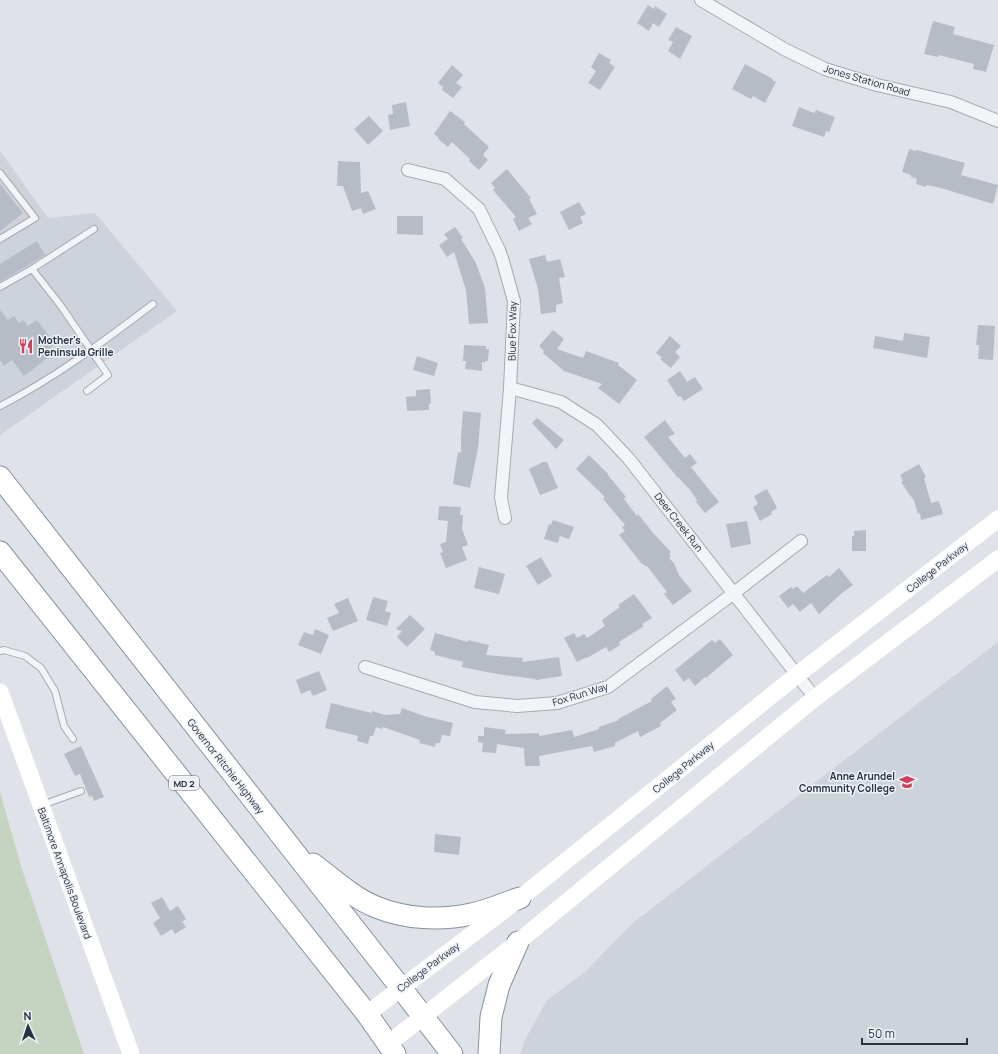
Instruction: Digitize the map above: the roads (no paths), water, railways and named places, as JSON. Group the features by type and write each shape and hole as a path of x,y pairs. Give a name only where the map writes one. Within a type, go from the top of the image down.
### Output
{"highway":[{"name":"Governor Ritchie Highway","path":"1,480 452,1054"},
{"name":"MD 2","path":"0,552 367,1014 391,1049"},
{"path":"287,843 348,891 375,907 396,913 429,918 447,918 473,914 520,898"},
{"path":"489,1054 491,1017 499,985 518,942"}],"main road":[{"name":"College Parkway","path":"367,1014 520,898 797,675 998,519"},
{"path":"391,1049 423,1016 518,942 815,698 998,559"},
{"name":"Baltimore Annapolis Boulevard","path":"0,692 131,1054"}],"street":[{"name":"Jones Station Road","path":"701,0 784,49 825,69 877,85 951,102 998,121"},
{"name":"Blue Fox Way","path":"408,170 445,179 479,209 499,250 514,301 510,388 501,498 505,518"},
{"name":"Deer Creek Run","path":"510,388 560,402 597,425 629,459 815,698"},
{"name":"Fox Run Way","path":"365,667 474,702 517,706 557,703 608,687 801,541"}],"lane":[{"path":"0,173 36,218 0,239"},
{"path":"0,287 32,269 94,229"},
{"path":"32,269 61,306 108,375 86,391"},
{"path":"0,406 37,386 91,350 152,304"},
{"path":"0,651 4,650 25,656 41,668 55,691 64,726 73,739"},
{"path":"41,805 81,791"}],"place":[{"name":"Mother's Peninsula Grille","path":"26,346"},
{"name":"Anne Arundel Community College","path":"907,782"}]}
